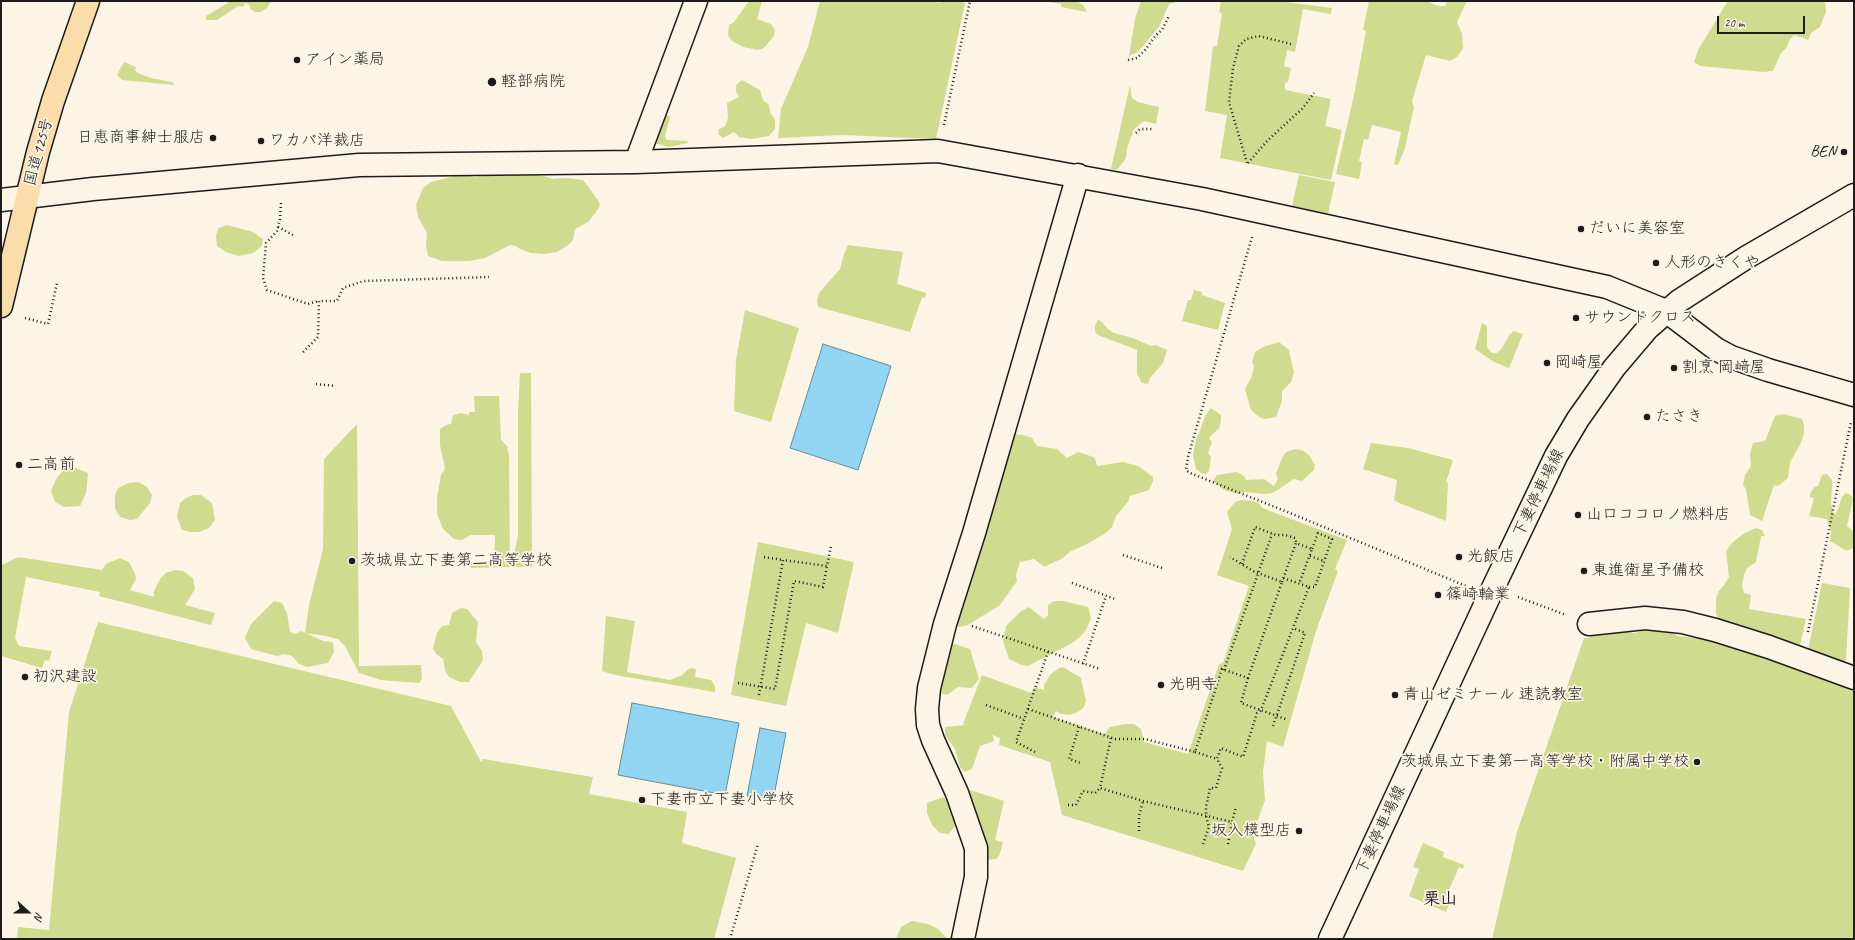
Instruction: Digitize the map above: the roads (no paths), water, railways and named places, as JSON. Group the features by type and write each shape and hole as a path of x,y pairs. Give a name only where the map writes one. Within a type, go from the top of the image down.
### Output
{"highway":[{"name":"国道125号","path":"1,306 27,197 53,101 88,1"}],"street":[{"path":"636,162 696,1"},
{"path":"1,200 93,189 359,165 636,162 938,151 1078,175 1260,211 1607,287 1666,311 1716,349 1731,357 1768,370 1853,405"},
{"path":"963,939 963,932 976,877 976,848 957,794 933,740 928,725 931,679 947,617 974,533 1078,175"},
{"name":"下妻停車場線","path":"1330,939 1493,588 1556,456 1578,419 1614,368 1648,328 1666,311 1747,257 1854,195"},
{"path":"1589,624 1645,618 1682,622 1715,630 1803,658 1854,678"}],"water":[{"path":"823,344 891,366 858,470 790,448"},
{"path":"632,703 739,723 725,795 618,775"},
{"path":"760,728 786,733 773,801 747,796"}],"place":[{"name":"アイン薬局","path":"297,60"},
{"name":"軽部病院","path":"492,82"},
{"name":"日恵商事紳士服店","path":"213,138"},
{"name":"ワカバ洋裁店","path":"261,141"},
{"name":"BEN","path":"1844,152"},
{"name":"だいに美容室","path":"1581,229"},
{"name":"人形のきくや","path":"1656,263"},
{"name":"サウンドクロス","path":"1576,318"},
{"name":"岡崎屋","path":"1547,363"},
{"name":"割烹 岡﨑屋","path":"1674,368"},
{"name":"たさき","path":"1647,417"},
{"name":"二高前","path":"19,465"},
{"name":"山口ココロノ燃料店","path":"1578,515"},
{"name":"光飯店","path":"1459,557"},
{"name":"茨城県立下妻第二高等学校","path":"352,561"},
{"name":"東進衛星予備校","path":"1584,571"},
{"name":"篠崎輪業","path":"1438,595"},
{"name":"初沢建設","path":"25,677"},
{"name":"光明寺","path":"1161,685"},
{"name":"青山ゼミナール 速読教室","path":"1395,695"},
{"name":"茨城県立下妻第一高等学校・附属中学校","path":"1697,762"},
{"name":"下妻市立下妻小学校","path":"642,800"},
{"name":"坂入模型店","path":"1299,831"}],"district":[{"name":"栗山","path":"1440,900"}]}
